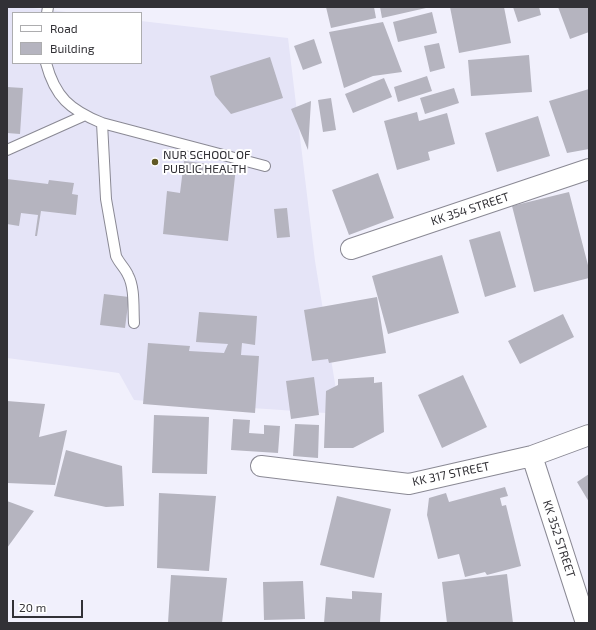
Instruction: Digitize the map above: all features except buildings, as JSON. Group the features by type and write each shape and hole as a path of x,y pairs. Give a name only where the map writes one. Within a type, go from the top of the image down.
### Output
{"street":[{"name":"KK 354 STREET","path":"351,249 589,170"},
{"name":"KK 317 STREET","path":"261,466 409,484 532,456 589,435"},
{"name":"KK 352 STREET","path":"532,456 586,623"}],"lane":[{"path":"46,64 51,80 64,101 83,116 102,123 264,166"},
{"path":"7,150 83,116"},
{"path":"102,123 106,199 116,256 128,274 131,283 134,322"}],"shaded area":[{"name":"NUR SCHOOL OF PUBLIC HEALTH","path":"7,7 23,7 66,12 12,12 12,64 142,64 142,21 288,38 315,261 340,414 134,400 119,373 7,358"}],"place":[{"name":"NUR SCHOOL OF PUBLIC HEALTH","path":"155,162"}]}
